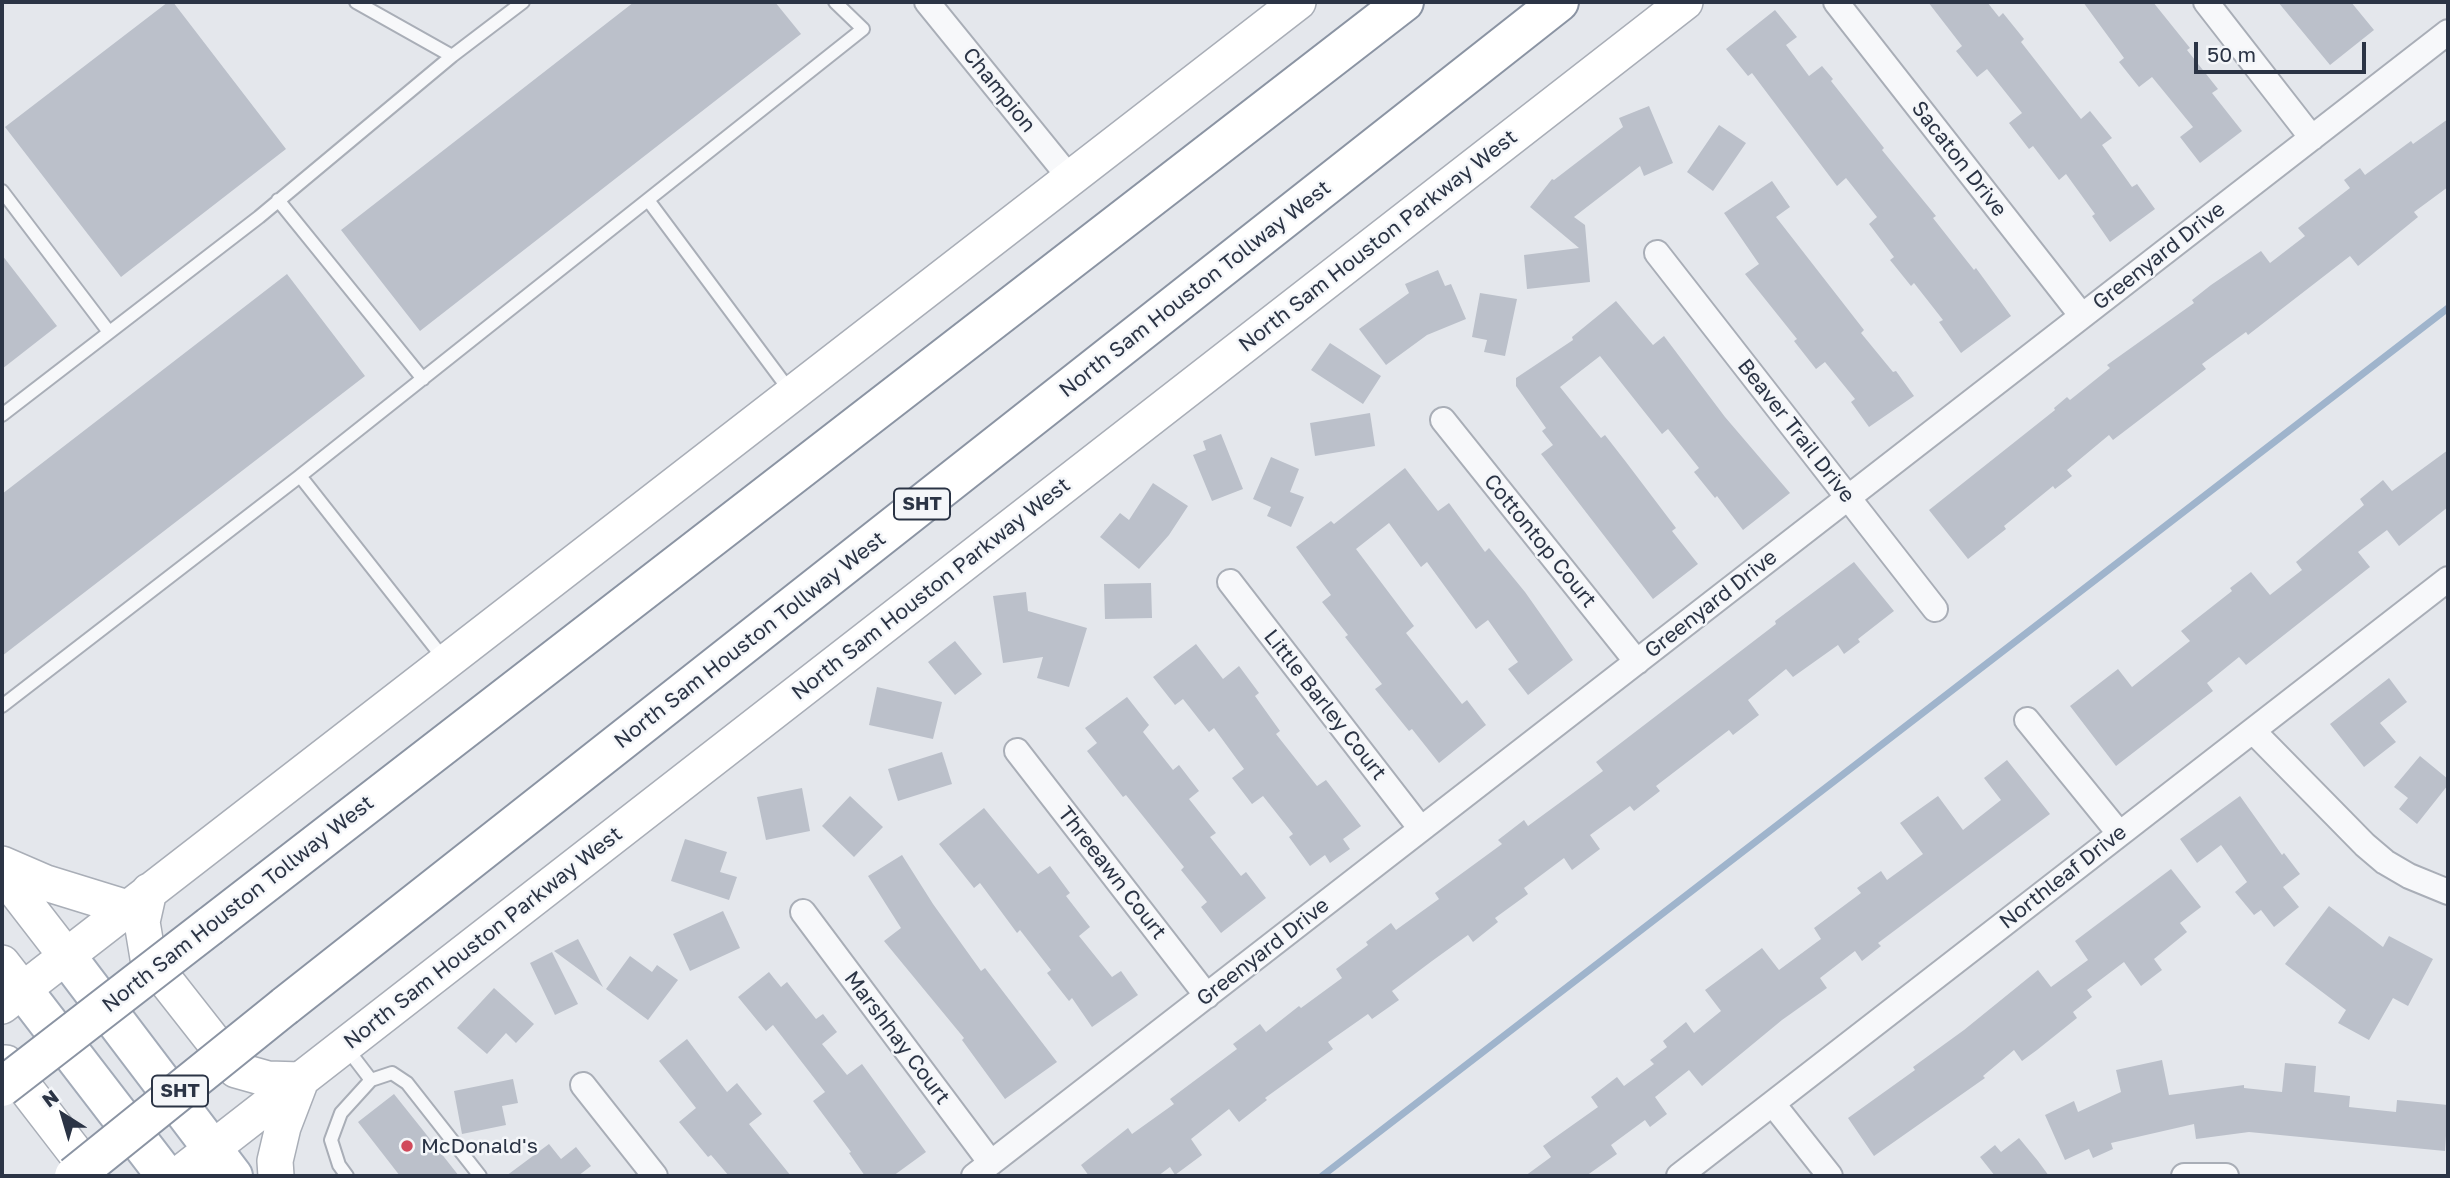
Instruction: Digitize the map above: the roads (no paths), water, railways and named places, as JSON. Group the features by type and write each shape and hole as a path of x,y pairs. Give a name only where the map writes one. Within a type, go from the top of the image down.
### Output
{"main road":[{"path":"166,1176 9,987 67,957 1298,2"},
{"name":"North Sam Houston Tollway West","path":"2,1087 1404,2"},
{"name":"North Sam Houston Tollway West","path":"74,1176 285,1006 1559,2"},
{"name":"North Sam Houston Parkway West","path":"177,1176 223,1162 301,1080 1685,2"},
{"path":"2,864 46,883 138,900"},
{"path":"2,873 223,1162"},
{"path":"138,900 148,958 236,1070 268,1079 301,1080 283,1128 275,1161 276,1176"},
{"path":"2,1063 6,1063 77,1155 86,1176"}],"street":[{"name":"Champion","path":"927,2 1070,178"},
{"name":"Sacaton Drive","path":"1836,2 2082,316"},
{"path":"2206,2 2312,138"},
{"name":"Greenyard Drive","path":"982,1170 2448,32"},
{"name":"Beaver Trail Drive","path":"1657,253 1936,609"},
{"name":"Cottontop Court","path":"1443,420 1637,662"},
{"name":"Northleaf Drive","path":"1679,1176 2448,579"},
{"name":"Little Barley Court","path":"1230,582 1421,829"},
{"path":"2027,720 2119,833"},
{"path":"2253,731 2385,862 2409,876 2448,892"},
{"name":"Threeawn Court","path":"1017,751 1207,996"},
{"name":"Marshhay Court","path":"803,912 982,1170"},
{"path":"583,1085 655,1176"},
{"path":"1773,1104 1830,1176"},
{"path":"2183,1176 2226,1176"}],"lane":[{"path":"356,2 452,56"},
{"path":"2,415 278,200 452,56 523,2"},
{"path":"2,706 300,476 863,29 835,2"},
{"path":"2,191 110,332"},
{"path":"278,200 422,379"},
{"path":"648,201 792,393"},
{"path":"300,476 446,662"},
{"path":"345,1046 371,1080"},
{"path":"347,1176 338,1165 331,1140 341,1113 371,1080 392,1073 407,1083 480,1176"}],"waterway":[{"path":"1322,1176 2448,308"}],"place":[{"name":"McDonald's","path":"407,1146"}]}
